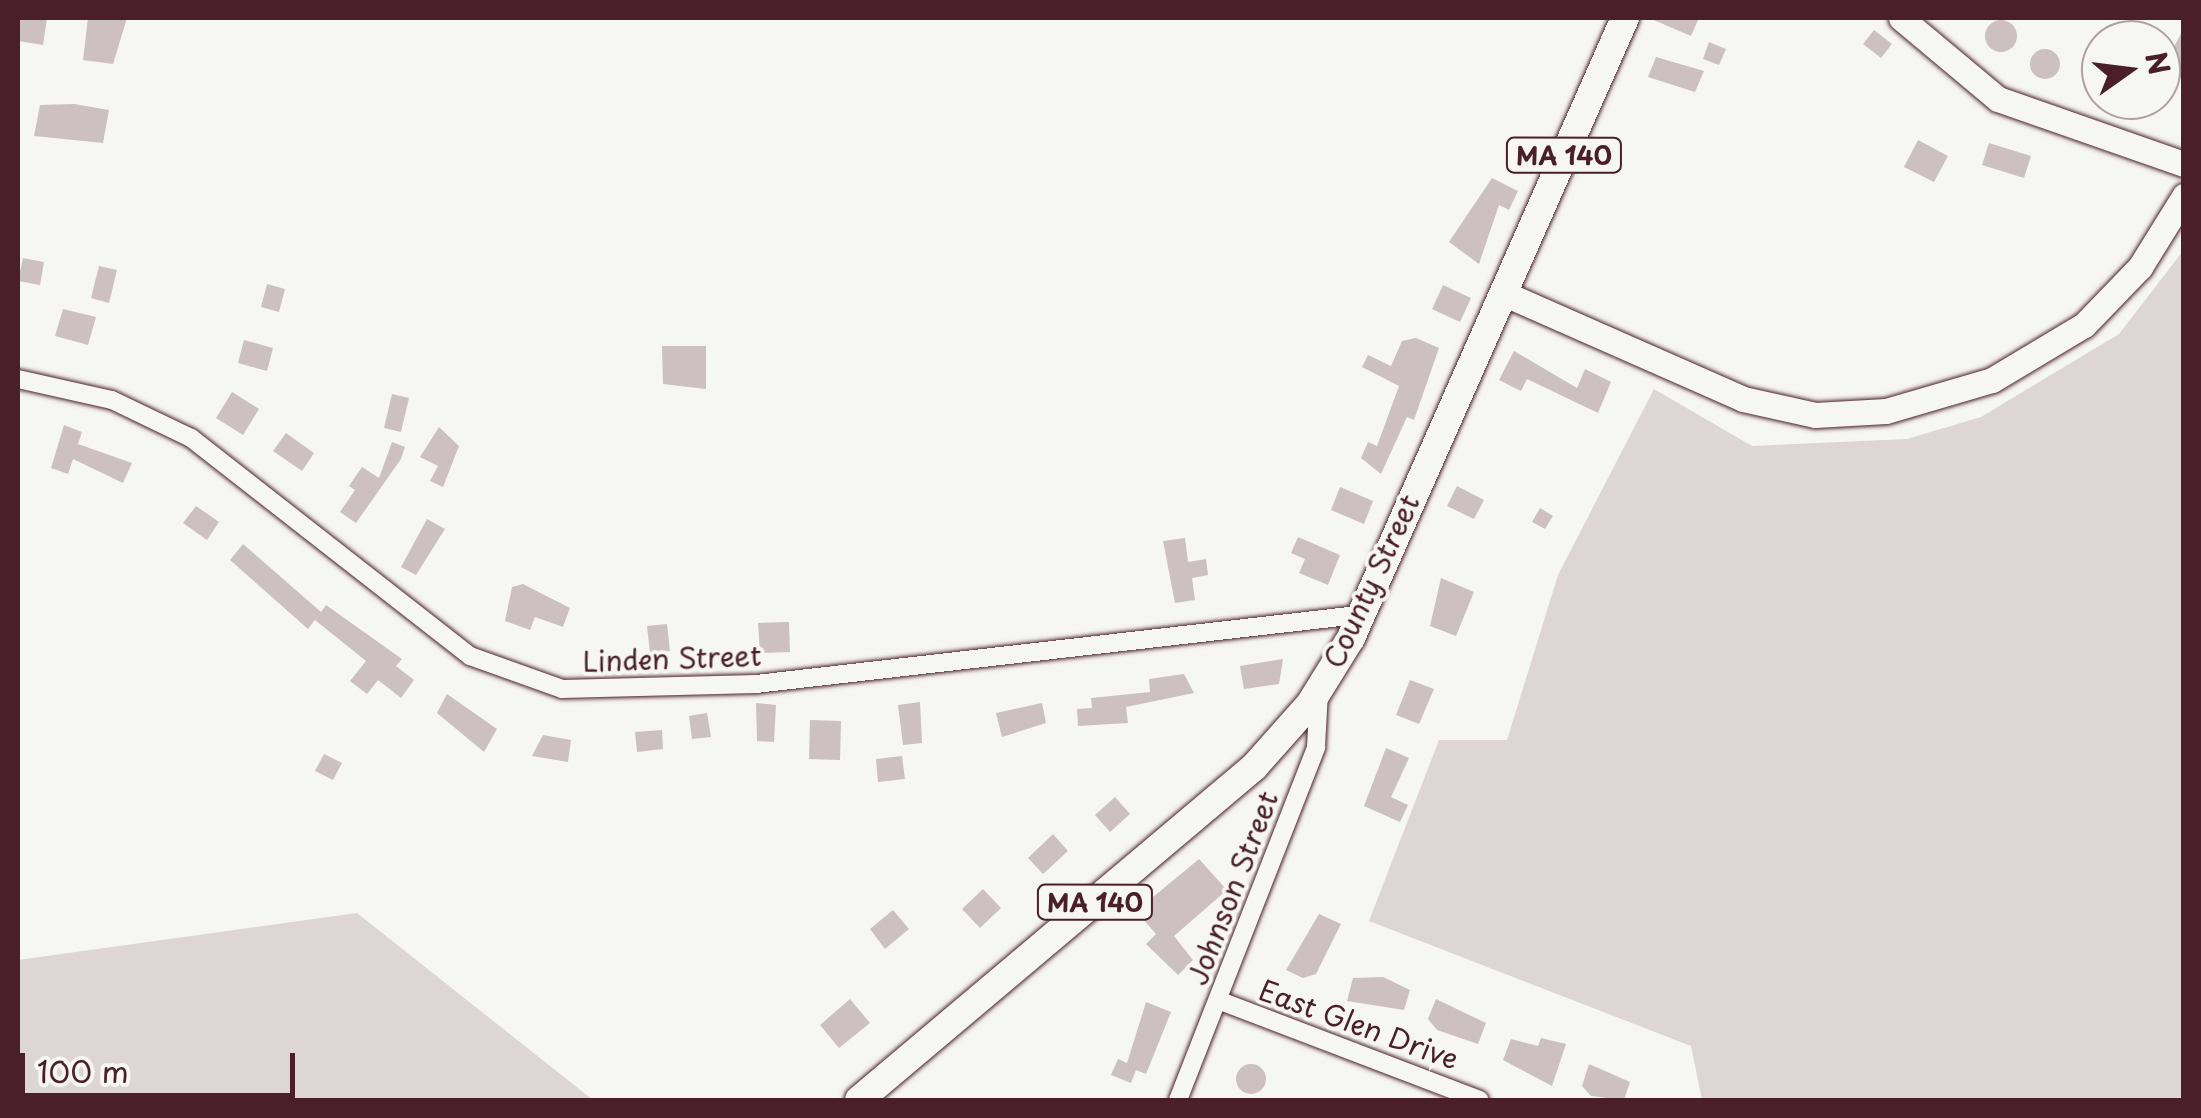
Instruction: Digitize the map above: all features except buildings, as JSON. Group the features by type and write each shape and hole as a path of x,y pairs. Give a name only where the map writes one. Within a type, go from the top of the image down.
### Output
{"main road":[{"name":"County Street","path":"859,1100 1254,767 1318,691 1358,614 1626,18"}],"street":[{"path":"1901,18 1998,99 2184,164"},
{"path":"1503,292 1743,399 1815,415 1886,411 1992,380 2084,325 2140,267 2184,196"},
{"name":"Linden Street","path":"18,380 112,400 192,438 470,656 562,689 756,684 1358,614"},
{"name":"Johnson Street","path":"1178,1100 1316,747 1318,691"},
{"name":"East Glen Drive","path":"1218,1000 1480,1100"}],"shaded area":[{"path":"2183,251 2183,1100 1702,1100 1691,1046 1369,921 1439,740 1507,740 1558,575 1654,389 1752,446 1907,439 1981,417 2119,334"},
{"path":"357,913 593,1100 18,1100 18,960"}]}
